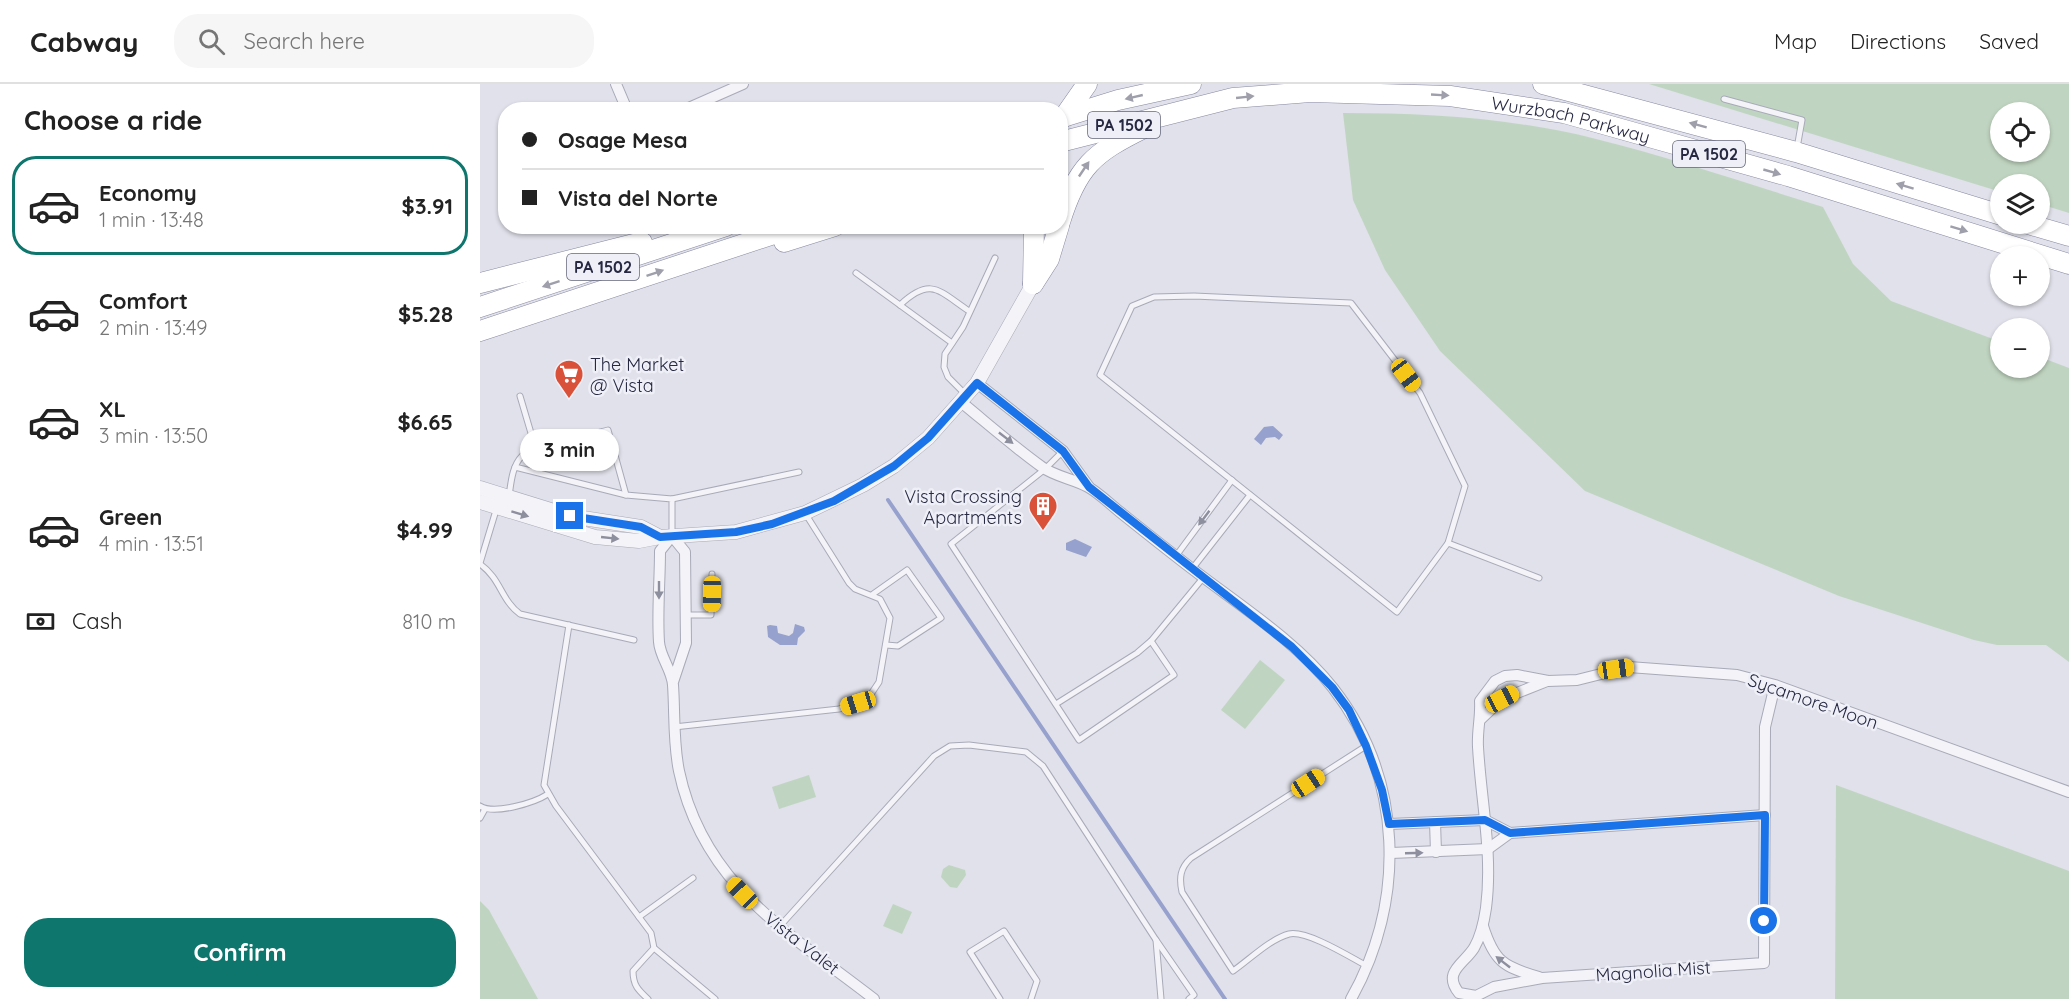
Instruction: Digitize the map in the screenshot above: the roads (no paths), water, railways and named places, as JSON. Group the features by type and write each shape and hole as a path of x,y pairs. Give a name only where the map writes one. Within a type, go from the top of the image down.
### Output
{"highway":[{"path":"1068,110 1087,84"},
{"name":"PA 1502","path":"1068,116 1118,100 1191,84"},
{"name":"Wurzbach Parkway","path":"1543,84 1796,152 1990,212"},
{"name":"Wurzbach Parkway","path":"1068,140 1233,98 1339,92 1450,96 1564,113 1788,176 2069,264"},
{"path":"1068,198 1071,189 1090,160 1114,143 1188,108"},
{"path":"2050,230 2069,236"},
{"path":"480,283 581,256 677,234"},
{"name":"PA 1502","path":"480,307 702,234"},
{"name":"PA 1502","path":"480,331 773,234"},
{"path":"699,258 772,246 810,234"},
{"path":"1033,284 1034,234"},
{"path":"1033,284 1049,260 1057,234"}],"street":[{"path":"616,84 624,102"},
{"path":"702,102 743,84"},
{"path":"485,506 595,537 639,541 666,536 736,532 805,513 863,485 894,466 928,438 977,383 1033,284"},
{"path":"977,383 1063,451 1089,487 1313,666 1349,710 1366,746 1382,790 1392,853 1387,902 1369,966 1351,999"},
{"path":"964,399 1045,469 1089,487"},
{"path":"480,488 593,521 641,527 666,536"},
{"name":"Vista Valet","path":"673,682 687,643 685,552 666,536 660,551 659,644 673,682 675,749 686,797 703,837 726,876 759,910 871,998"},
{"name":"Sycamore Moon","path":"1481,719 1480,701 1495,681 1516,675 1548,681 1590,678 1629,667 1737,675 1775,684 2069,792"},
{"name":"Sycamore Moon","path":"1481,719 1502,699 1548,681"},
{"path":"1389,824 1485,820 1510,833 1765,815 1765,727 1775,684"},
{"path":"1481,719 1478,745 1489,869 1483,926"},
{"name":"Magnolia Mist","path":"1483,926 1474,948 1453,972 1453,981 1459,993 1476,996 1494,987 1542,978 1764,963 1765,815"},
{"path":"1435,822 1436,852"},
{"path":"1392,853 1488,849 1510,833"},
{"name":"Magnolia Mist","path":"1483,926 1499,961 1518,972 1542,978"}],"lane":[{"path":"1724,99 1802,120 1796,152"},
{"path":"964,399 948,377 944,367 945,354 969,311 994,258"},
{"path":"856,273 952,343"},
{"path":"900,305 919,289 930,288 969,311"},
{"path":"1194,296 1351,303 1420,393 1465,486 1448,543 1397,612 1250,495 1100,375 1132,306 1154,297 1194,296"},
{"path":"520,396 536,450"},
{"path":"508,497 515,467 523,456 536,450 608,430 626,495"},
{"path":"1063,451 1045,469 951,544 1079,740 1174,675 1151,641"},
{"path":"515,467 626,495 672,499 799,472"},
{"path":"1176,556 1232,480"},
{"path":"1192,568 1250,495"},
{"path":"666,536 672,499"},
{"path":"485,506 480,564 493,573 512,608 520,614 634,640"},
{"path":"674,727 839,709 858,703 871,694 879,682 890,618 880,599 873,594 855,590 849,583 805,513"},
{"path":"1448,543 1539,578"},
{"path":"873,594 907,570 940,618 898,646 886,645"},
{"path":"686,615 711,615 712,573"},
{"path":"1056,704 1137,653 1151,641 1203,577"},
{"path":"569,625 544,785 548,794 651,933 654,948 715,999"},
{"path":"780,926 934,756 950,746 969,745 1026,752 1035,757 1194,995 1189,999"},
{"path":"1366,746 1191,858 1180,873 1180,883 1182,892 1233,971 1279,939 1294,934 1306,936 1369,966"},
{"path":"480,818 482,807 536,801 548,794"},
{"path":"639,917 693,878"},
{"path":"1000,999 970,952 1004,931 1037,981 1031,999"},
{"path":"1156,940 1161,999"},
{"path":"648,999 637,990 633,981 633,971 654,948"}],"water":[{"path":"1273,426 1283,435 1279,440 1275,437 1266,438 1261,445 1254,439 1264,427"},
{"path":"1075,539 1092,547 1086,557 1066,550 1066,543"},
{"path":"795,624 804,627 805,631 798,638 797,645 780,645 768,637 767,626 777,626 778,633 789,636 793,633"}],"waterway":[{"path":"888,500 1225,999"}],"place":[{"name":"The Market @ Vista","path":"569,400"},
{"name":"Vista Crossing Apartments","path":"1043,532"}]}
